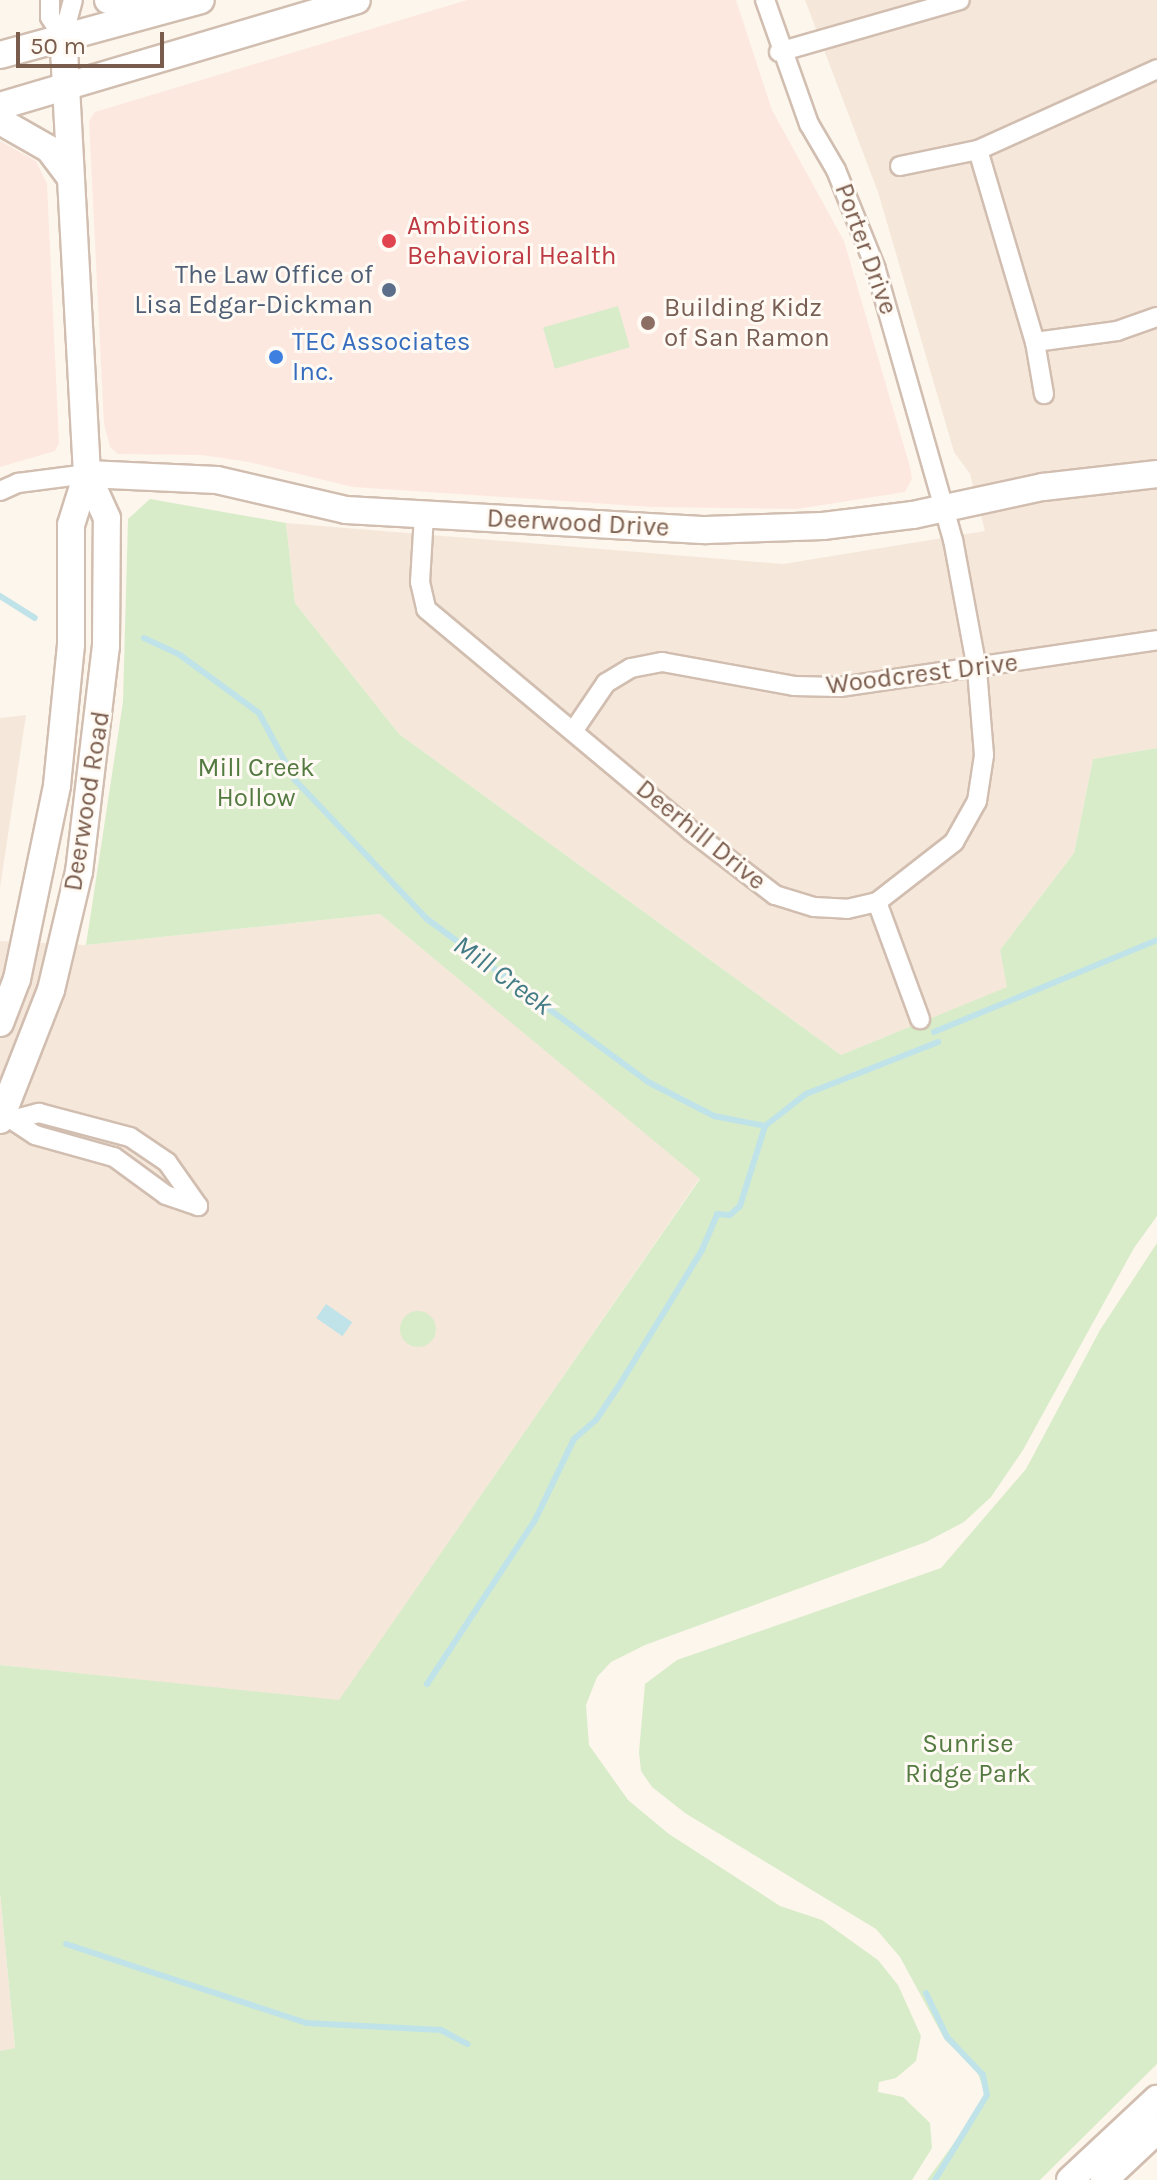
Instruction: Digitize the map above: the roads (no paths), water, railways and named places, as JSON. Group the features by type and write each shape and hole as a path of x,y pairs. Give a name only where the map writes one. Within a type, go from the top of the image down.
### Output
{"street":[{"path":"50,0 50,17 63,37"},
{"path":"63,37 73,0"},
{"path":"108,0 151,13"},
{"path":"0,55 201,0"},
{"path":"0,106 357,0"},
{"name":"Porter Drive","path":"765,0 779,52 876,269 946,507"},
{"path":"779,52 960,0"},
{"name":"Deerwood Road","path":"0,1023 17,979 46,852 70,657 71,525 87,474 63,37"},
{"path":"900,166 978,150 1157,69"},
{"path":"0,121 49,149 70,177"},
{"path":"978,150 1035,342 1044,394"},
{"path":"1035,342 1117,331 1157,317"},
{"name":"Deerwood Road","path":"5,1116 51,990 92,790 106,646 107,518 87,474"},
{"name":"Deerwood Drive","path":"0,491 18,483 87,474 217,480 346,510 706,530 823,526 946,507 1043,487 1157,474"},
{"name":"Deerhill Drive","path":"424,515 420,582 426,609 690,830 775,895 814,907 847,909 877,902 954,842 977,801 984,755 977,669 946,507"},
{"name":"Woodcrest Drive","path":"574,730 606,683 631,668 662,662 794,686 840,687 1157,640"},
{"path":"877,902 920,1019"},
{"path":"39,1113 130,1137 167,1162 198,1206 166,1195 114,1157 35,1135 5,1116 39,1113"},
{"path":"1070,2180 1157,2099"},
{"path":"1104,2180 1157,2130"}],"water":[{"path":"326,1304 352,1322 342,1336 316,1318"}],"waterway":[{"name":"Mill Creek","path":"0,596 35,618"},
{"name":"Mill Creek","path":"144,638 180,655 259,713 295,780 427,919 648,1082 714,1116 765,1126 806,1094 938,1042"},
{"path":"934,1032 1157,940"},
{"path":"427,1684 535,1520 574,1439 596,1420 620,1384 702,1250 717,1214 730,1215 740,1206 765,1126"},
{"path":"66,1944 306,2023 441,2030 467,2044"},
{"path":"926,1993 947,2037 983,2075 987,2095 935,2180"}],"place":[{"name":"Ambitions Behavioral Health","path":"389,241"},
{"name":"The Law Office of Lisa Edgar-Dickman","path":"389,290"},
{"name":"Building Kidz of San Ramon","path":"648,323"},
{"name":"TEC Associates Inc.","path":"276,357"}],"park label":[{"name":"Mill Creek Hollow","path":"256,783"},
{"name":"Sunrise Ridge Park","path":"968,1759"}]}
